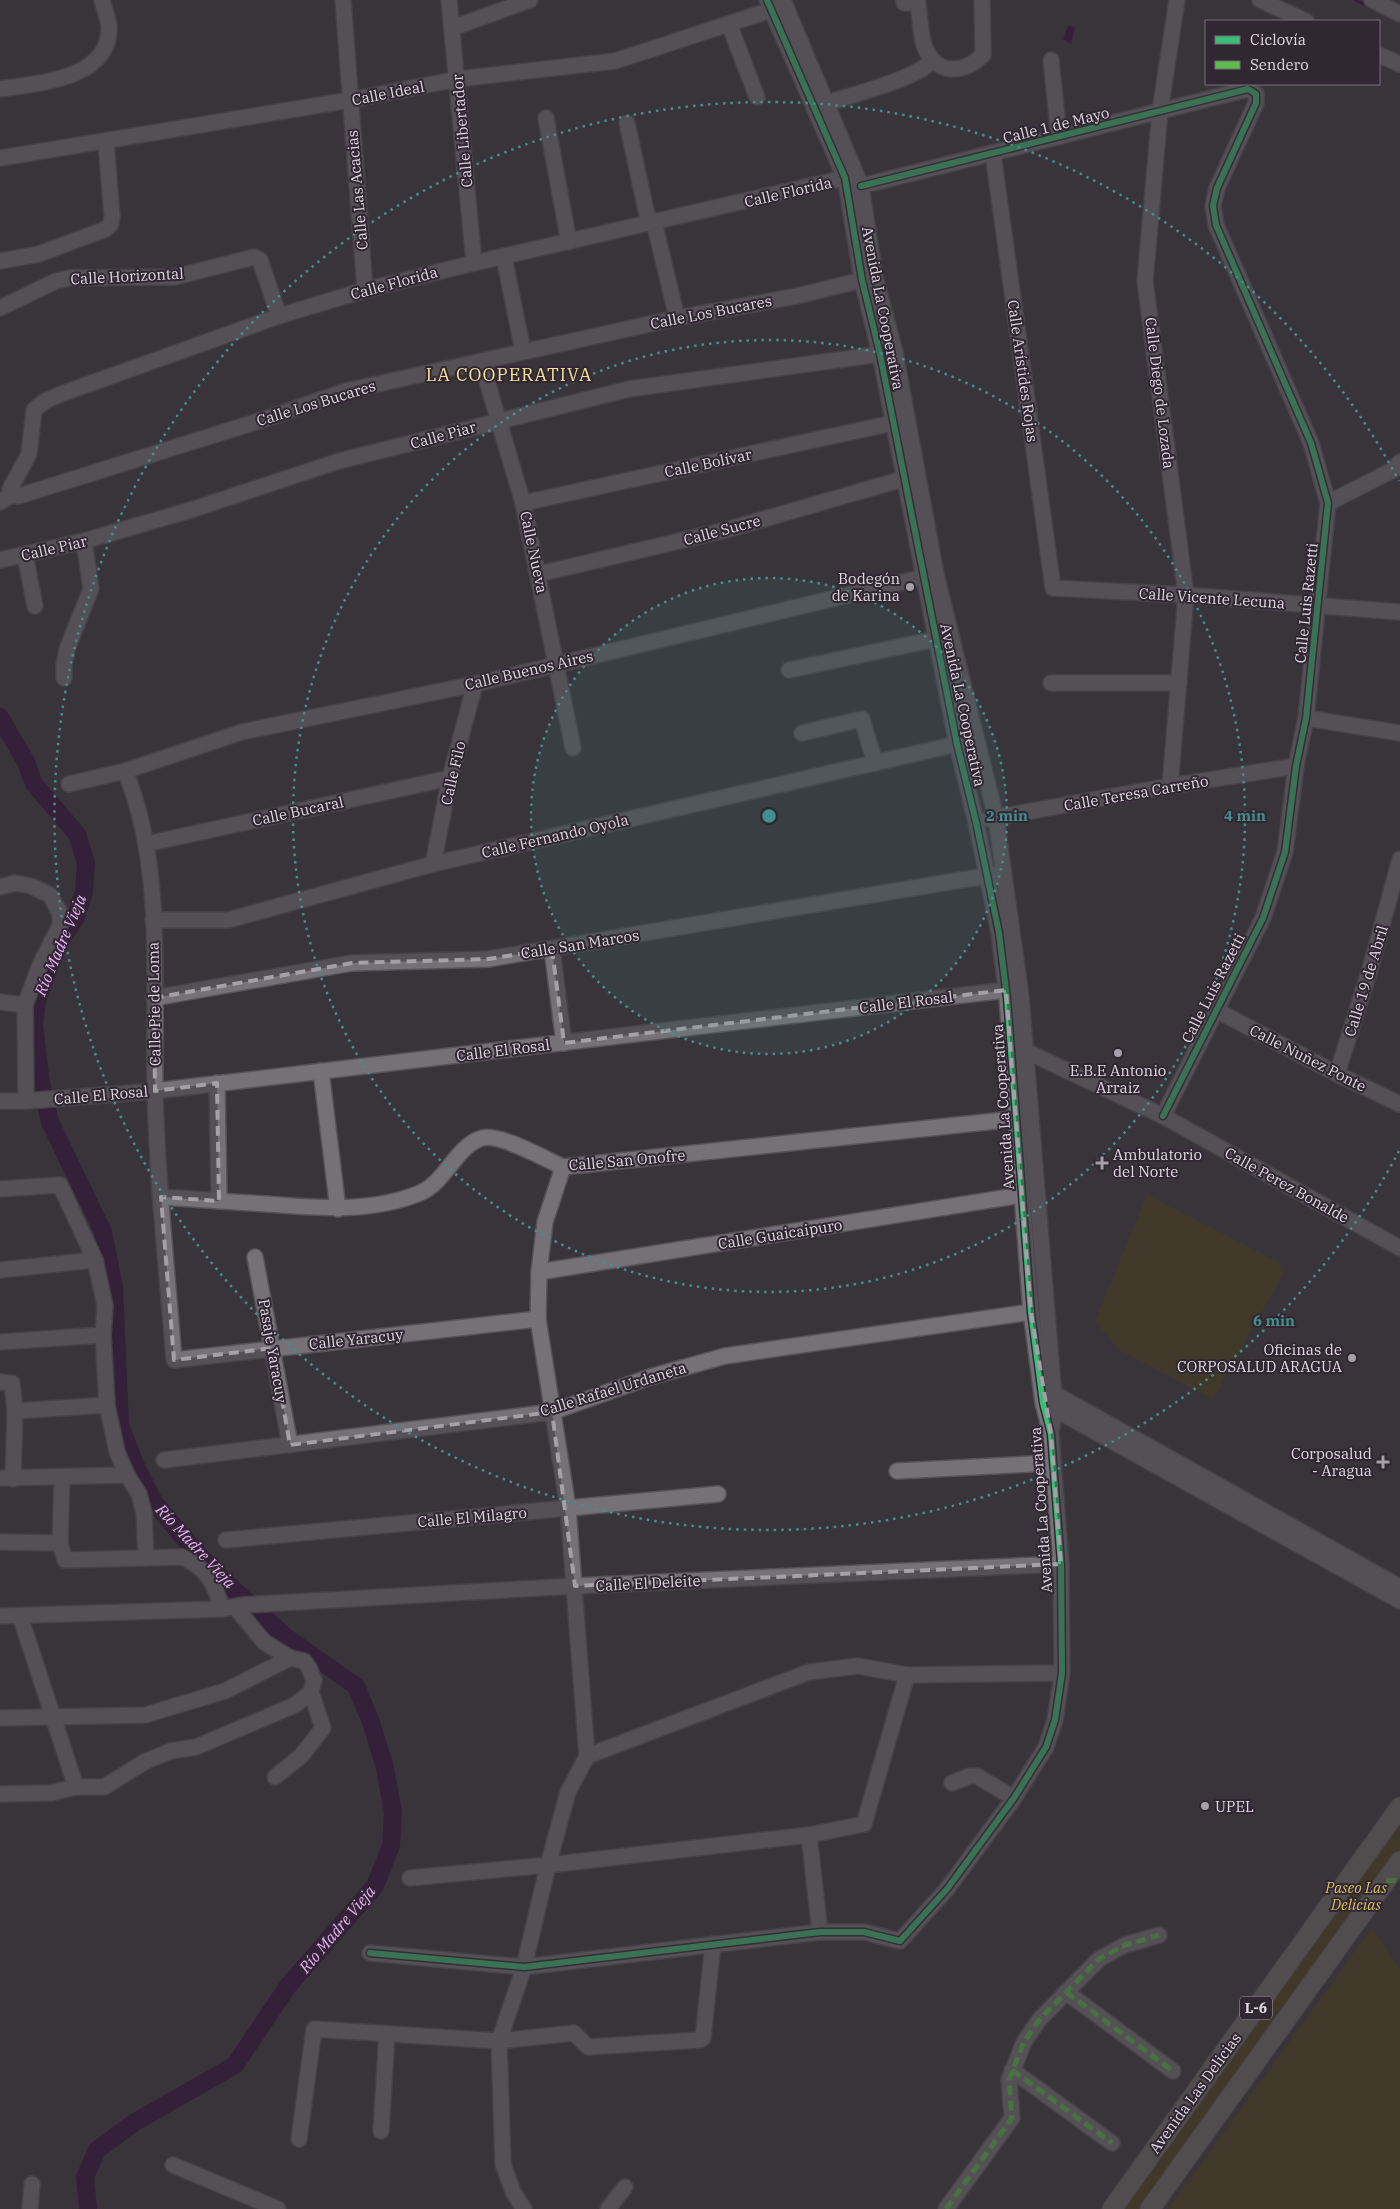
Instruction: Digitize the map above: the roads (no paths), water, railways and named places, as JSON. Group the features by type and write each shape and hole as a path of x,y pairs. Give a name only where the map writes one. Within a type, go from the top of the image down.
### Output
{"main road":[{"name":"Avenida Las Delicias","path":"1112,2209 1400,1807"},
{"name":"Avenida Las Delicias","path":"1150,2209 1393,1880 1400,1861"}],"street":[{"path":"0,89 54,81 84,70 103,50 108,37 109,24 102,0"},
{"name":"Calle Las Acacias","path":"343,0 365,290"},
{"name":"Calle Libertador","path":"449,0 474,263"},
{"path":"452,28 530,0"},
{"name":"Avenida La Cooperativa","path":"783,0 854,180 875,276 895,352 930,575 936,638 957,744 976,822 999,933 1006,990 1018,1047"},
{"path":"904,0 904,4 918,3 923,42 932,61 947,69 955,70 965,68 983,56 982,0"},
{"name":"Calle Diego de Lozada","path":"1170,786 1186,595 1145,281 1160,111 1177,0"},
{"path":"1260,0 1304,20"},
{"path":"1372,0 1400,14"},
{"name":"Calle Ideal","path":"0,158 106,142 350,100 458,79 615,61 729,24 769,5"},
{"name":"Avenida La Cooperativa","path":"769,5 854,180 862,280 880,354 903,479 996,818 1021,996 1018,1047 1023,1119 1061,1564 1062,1673 1056,1720 1046,1747 1014,1798 947,1890 900,1941 864,1932 820,1932"},
{"path":"729,24 757,97"},
{"path":"1380,54 1400,64"},
{"path":"1050,60 1058,137"},
{"path":"825,104 906,77 925,69 932,61"},
{"name":"Calle 1 de Mayo","path":"854,180 993,154 1248,89 1256,94"},
{"name":"Calle Luis Razetti","path":"1163,1116 1266,909 1285,852 1296,766 1306,718 1320,606 1328,504 1310,443 1216,225 1213,206 1218,188 1256,103 1256,94"},
{"path":"546,118 568,242"},
{"path":"627,123 647,215 654,222 677,318"},
{"path":"0,261 39,254 106,229 111,224 106,142"},
{"name":"Calle Arístides Rojas","path":"993,154 1053,588"},
{"name":"Calle Florida","path":"5,499 29,454 34,410 45,401 279,316 365,290 654,222 854,180"},
{"path":"504,257 523,351"},
{"name":"Calle Horizontal","path":"0,308 56,281 70,278 175,277 254,258 260,260 279,316"},
{"name":"Calle Los Bucares","path":"5,499 266,419 346,391 677,318 797,296 862,280"},
{"name":"Calle Piar","path":"0,560 84,541 194,509 340,462 497,420 629,389 895,352"},
{"name":"Calle Nueva","path":"481,361 523,503 558,664 573,748"},
{"name":"Calle Bolívar","path":"523,503 893,423"},
{"path":"1328,504 1393,470 1400,462"},
{"name":"Calle Sucre","path":"539,574 726,530 903,479"},
{"path":"64,678 67,649 90,590 84,541"},
{"path":"26,555 34,606"},
{"name":"Calle Buenos Aires","path":"69,784 125,771 242,732 475,684 930,575"},
{"name":"Calle Vicente Lecuna","path":"1053,588 1186,595 1400,612"},
{"path":"789,670 936,638"},
{"path":"1051,683 1179,683"},
{"name":"Calle Filo","path":"433,864 450,778 475,684"},
{"path":"1306,718 1400,733"},
{"path":"802,733 862,719 874,763"},
{"name":"Calle Fernando Oyola","path":"153,920 228,920 433,864 957,744"},
{"name":"Calle Teresa Carreño","path":"976,822 1170,786 1296,766"},
{"name":"Calle Pie de Loma","path":"125,771 146,844 153,920 155,1091 174,1360"},
{"name":"Calle Bucaral","path":"146,844 450,778"},
{"name":"Calle 19 de Abril","path":"1337,1074 1370,969 1400,859"},
{"name":"Calle San Marcos","path":"154,998 352,963 488,959 1004,873"},
{"path":"0,887 14,883 31,886 50,895 59,910 61,923 40,965 25,1005 39,1100"},
{"path":"552,949 564,1043"},
{"name":"Calle El Rosal","path":"0,1101 39,1100 155,1091 1006,990"},
{"path":"0,1002 25,1005"},
{"name":"Calle Nuñez Ponte","path":"1216,1010 1337,1074 1400,1104"},
{"name":"Calle Perez Bonalde","path":"1018,1047 1163,1116 1400,1248"},
{"path":"321,1071 338,1209"},
{"path":"217,1084 219,1201"},
{"name":"Avenida La Cooperativa","path":"1023,1119 1022,1195 1031,1312 1048,1398 1400,1601"},
{"name":"Calle San Onofre","path":"161,1197 338,1209 380,1204 422,1192 446,1171 468,1146 482,1138 498,1138 563,1166 1023,1119"},
{"path":"524,2209 513,2192 503,2164 499,2041 524,1967 548,1865 568,1792 588,1756 568,1508 538,1319 539,1272 545,1222 563,1166"},
{"path":"0,1189 60,1185 95,1260 105,1306 103,1335 107,1405 117,1452 127,1475 139,1494 144,1513 146,1558"},
{"name":"Calle Guaicaipuro","path":"539,1272 1022,1195"},
{"name":"Pasaje Yaracuy","path":"255,1257 290,1444"},
{"path":"0,1270 95,1260"},
{"name":"Calle Rafael Urdaneta","path":"164,1460 552,1412 650,1376 725,1356 1031,1312"},
{"name":"Calle Yaracuy","path":"174,1360 538,1319"},
{"path":"0,1342 103,1335"},
{"path":"0,1382 12,1383 15,1411 7,1479 127,1475"},
{"path":"1048,1398 1400,1587"},
{"path":"15,1411 107,1405"},
{"path":"897,1471 1052,1463"},
{"path":"62,1478 60,1543 63,1559 66,1562 182,1557 198,1564 216,1588 264,1642 290,1658 304,1661 314,1680 311,1692 323,1728 301,1756 276,1777"},
{"name":"Calle El Milagro","path":"226,1540 718,1494"},
{"path":"0,1542 60,1543"},
{"name":"Calle El Deleite","path":"0,1616 234,1607 575,1586 1061,1564"},
{"path":"20,1616 55,1717 76,1787"},
{"path":"0,1718 145,1715 225,1691 290,1658"},
{"path":"588,1756 809,1672 858,1666 907,1675 1062,1673"},
{"path":"410,1878 548,1865 809,1835 864,1824 907,1675"},
{"path":"0,1794 51,1793 76,1787 104,1787 146,1761 171,1751 196,1747 295,1705 311,1692"},
{"path":"952,1783 970,1776 977,1776 1014,1798"},
{"path":"370,1953 524,1967 820,1932 809,1835"},
{"path":"946,2209 1012,2118 1009,2080 1024,2042 1039,2020 1106,1954 1159,1935"},
{"path":"299,2139 314,2029 499,2041 574,2033 588,2047 700,2040 704,2038 713,1944"},
{"path":"1066,1992 1173,2071"},
{"path":"381,2131 387,2034"},
{"path":"1012,2070 1112,2143"},
{"path":"174,2165 250,2204 278,2209"},
{"path":"30,2209 32,2184"},
{"path":"608,2209 625,2187"}],"waterway":[{"path":"1355,0 1384,14"},
{"name":"Río Madre Vieja","path":"0,717 26,762 34,784 77,834 86,863 84,893 75,919 56,946 37,1000 34,1025 41,1083 50,1122 103,1232 114,1287 120,1425 135,1464 154,1502 188,1543 221,1578 286,1637 356,1686 371,1722 385,1768 393,1812 391,1846 375,1886 288,1986 235,2065 135,2122 97,2150 85,2177 88,2209"}],"place":[{"name":"Bodegón de Karina","path":"910,587"},
{"name":"E.B.E Antonio Arraiz","path":"1118,1053"},
{"name":"Ambulatorio del Norte","path":"1102,1163"},
{"name":"Oficinas de CORPOSALUD ARAGUA","path":"1352,1358"},
{"name":"Corposalud - Aragua","path":"1383,1462"},
{"name":"UPEL","path":"1205,1806"}],"district":[{"name":"LA COOPERATIVA","path":"509,374"}],"park label":[{"name":"Paseo Las Delicias","path":"1356,1896"}]}
